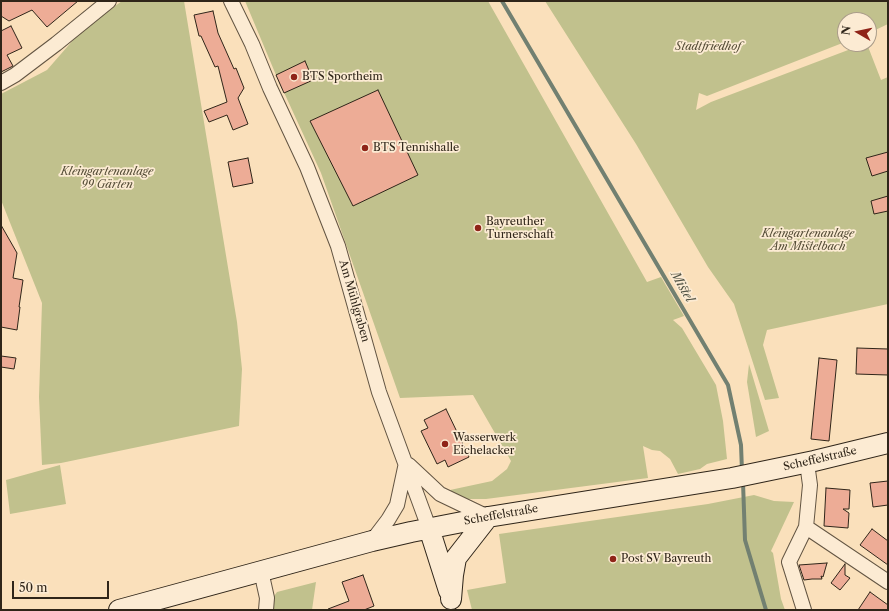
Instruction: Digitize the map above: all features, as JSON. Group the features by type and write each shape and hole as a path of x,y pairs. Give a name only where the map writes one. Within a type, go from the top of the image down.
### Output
{"main road":[{"name":"Scheffelstraße","path":"119,610 372,541 430,528 488,516 732,478 808,463 888,443"},
{"path":"453,604 453,575 456,558 488,516"},
{"name":"Am Mühlgraben","path":"430,528 453,604"}],"street":[{"path":"1,83 56,44 109,1"},
{"name":"Am Mühlgraben","path":"231,1 307,167 338,246 379,392 430,528"},
{"path":"406,463 440,494 488,516"},
{"path":"372,541 397,505 406,463"},
{"path":"804,610 789,562 806,527 810,485 808,463"},
{"path":"806,527 888,582"},
{"path":"261,571 267,598 266,610"}],"green space":[{"name":"Kleingartenanlage 99 Gärten","path":"122,1 184,1 237,322 242,369 239,426 61,463 42,465 39,397 42,303 1,200 1,94 47,70 81,31"},
{"name":"Bayreuther Turnerschaft","path":"245,1 488,1 647,282 661,277 684,316 673,320 682,328 716,385 723,421 727,459 707,464 700,469 678,474 670,459 660,451 652,450 643,446 648,478 486,499 467,499 456,495 450,490 492,481 507,469 511,461 473,395 400,398 321,173 276,75"},
{"path":"545,1 888,1 888,24 877,29 877,12 837,12 837,45 707,96 699,93 696,110 711,102 843,52 870,52 881,80 888,77 888,304 767,330 763,345 779,398 765,400 734,304 708,267 636,144"},
{"path":"749,364 769,431 756,437 747,382"},
{"path":"60,465 66,504 10,514 6,480"},
{"name":"Post SV Bayreuth","path":"754,495 774,501 794,502 771,551 773,553 781,599 785,610 472,610 467,590 506,583 499,534 708,504"},
{"path":"316,582 312,610 271,610 272,599 277,592"}],"building":[{"path":"1,1 78,1 47,27 32,10 9,21 1,16"},
{"path":"213,11 218,33 234,69 236,68 244,88 238,98 248,124 233,130 227,115 209,122 204,111 227,102 218,66 215,67 201,36 199,36 194,15"},
{"path":"11,26 22,48 7,55 13,66 1,72 1,31"},
{"name":"BTS Sportheim","path":"305,61 313,80 284,93 276,75"},
{"name":"BTS Tennishalle","path":"378,90 418,175 353,206 310,121"},
{"path":"888,152 888,171 872,176 866,158"},
{"path":"248,158 253,183 233,187 228,162"},
{"path":"888,196 888,211 874,214 871,201"},
{"path":"1,225 17,253 13,278 23,280 17,330 1,327"},
{"path":"857,348 888,349 888,375 856,374"},
{"path":"1,356 16,358 14,369 1,367"},
{"path":"819,358 837,360 829,441 811,439"},
{"name":"Wasserwerk Eichelacker","path":"446,409 469,457 448,467 445,460 437,464 421,431 428,428 424,420"},
{"path":"888,481 888,505 873,507 870,483"},
{"path":"826,488 850,490 849,509 843,509 849,513 848,528 824,526"},
{"path":"872,529 888,541 888,565 860,545"},
{"path":"827,563 823,577 821,576 822,579 804,580 799,565"},
{"path":"845,564 845,575 850,578 840,590 831,583"},
{"path":"363,575 374,606 364,610 328,609 349,601 342,582"},
{"path":"870,592 888,605 888,610 858,610"}],"waterway":[{"name":"Mistel","path":"502,1 728,385 741,445 742,471"},
{"name":"Mistel","path":"743,482 745,540 766,610"}],"place":[{"name":"BTS Sportheim","path":"294,77"},
{"name":"BTS Tennishalle","path":"365,148"},
{"name":"Bayreuther Turnerschaft","path":"478,228"},
{"name":"Wasserwerk Eichelacker","path":"445,444"},
{"name":"Post SV Bayreuth","path":"613,559"}],"park label":[{"name":"Stadtfriedhof","path":"708,47"},
{"name":"Kleingartenanlage Am Mistelbach","path":"808,240"}]}
